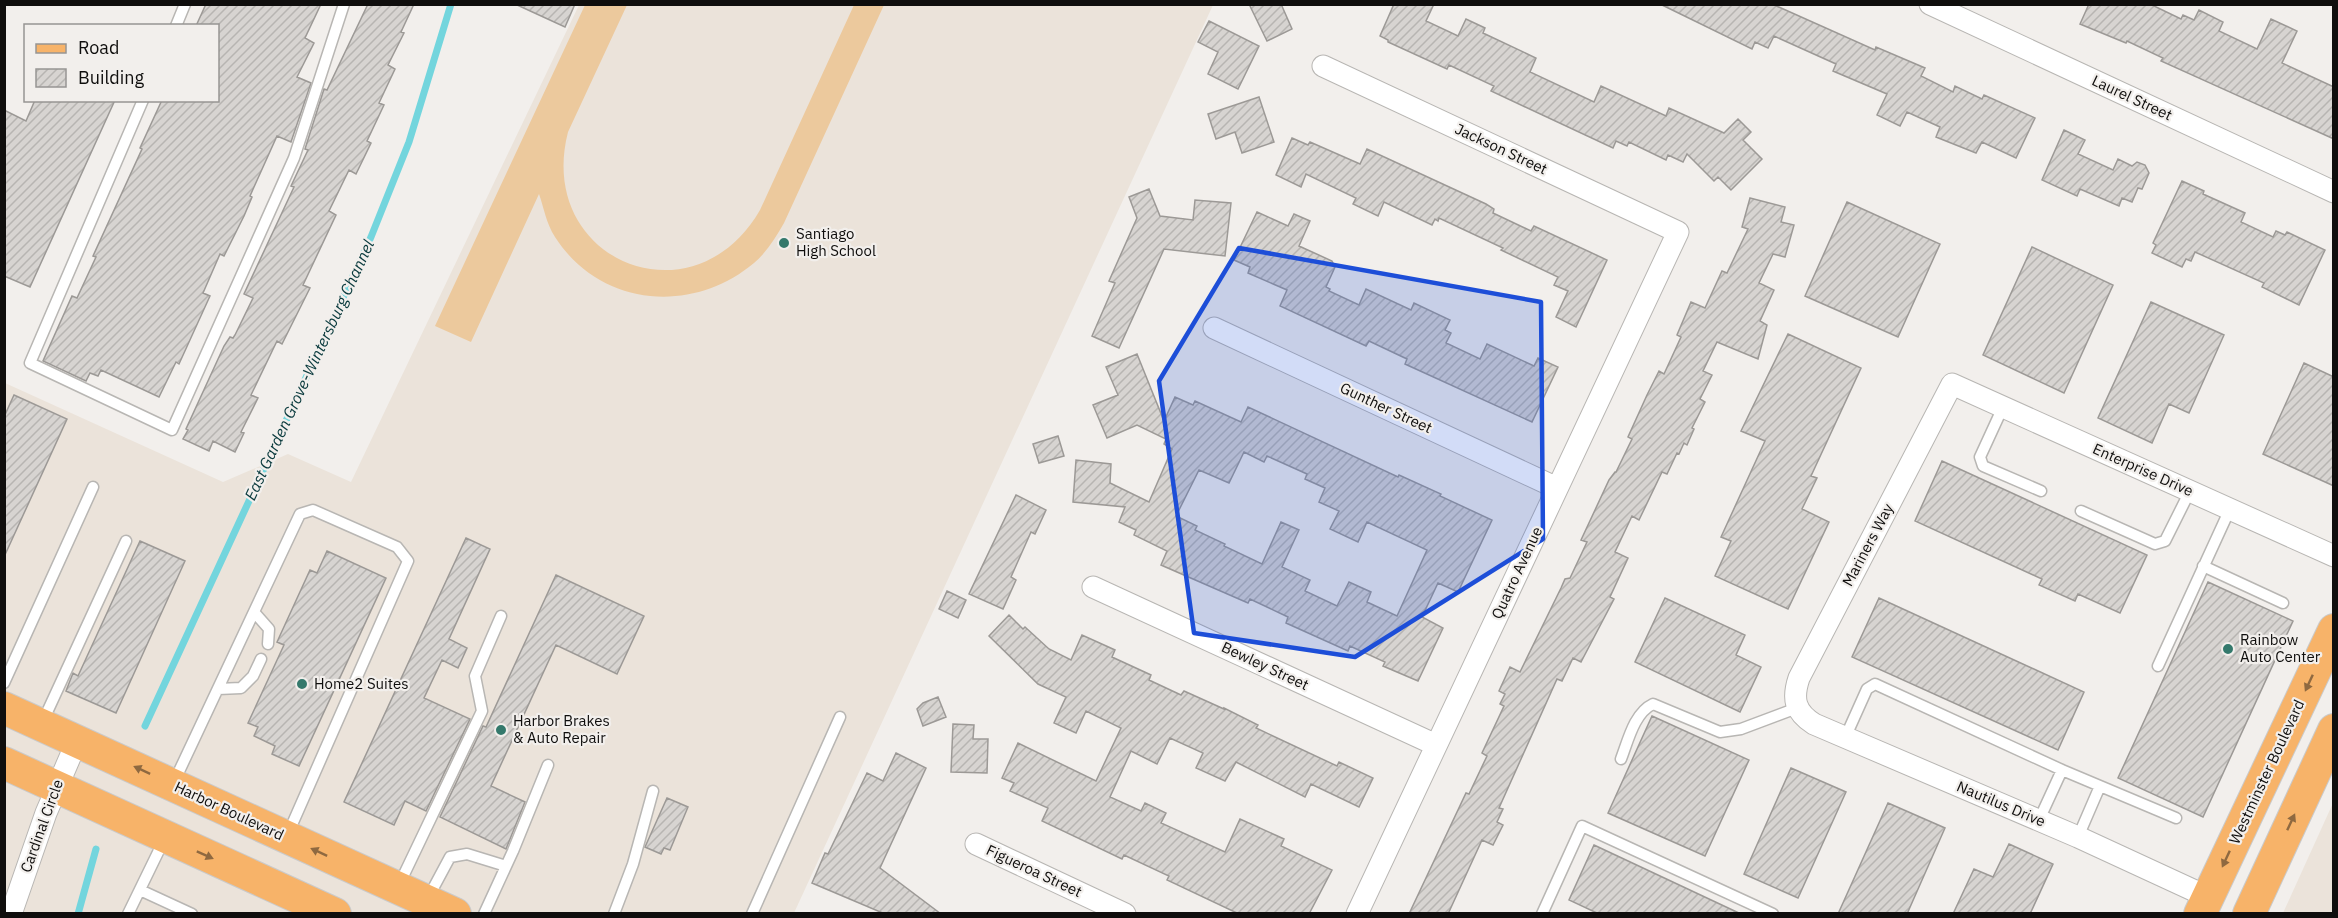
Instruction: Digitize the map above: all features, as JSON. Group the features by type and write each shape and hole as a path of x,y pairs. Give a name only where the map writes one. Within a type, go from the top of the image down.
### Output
{"main road":[{"name":"Westminster Boulevard","path":"2204,905 2334,630"},
{"name":"Harbor Boulevard","path":"4,708 441,907"},
{"path":"2249,914 2334,730"},
{"path":"4,763 335,914"}],"street":[{"name":"Laurel Street","path":"1930,4 2334,192"},
{"name":"Jackson Street","path":"1323,66 1678,232"},
{"name":"Quatro Avenue","path":"1357,914 1678,232"},
{"name":"Gunther Street","path":"1214,328 1557,488"},
{"name":"Enterprise Drive","path":"1952,384 2334,556"},
{"name":"Mariners Way","path":"1797,708 1794,692 1799,678 1952,384"},
{"name":"Bewley Street","path":"1093,587 1436,745"},
{"name":"Nautilus Drive","path":"1797,708 1803,718 1814,724 2078,837 2204,905"},
{"name":"Cardinal Circle","path":"11,914 56,787 77,741"},
{"name":"Figueroa Street","path":"976,844 1125,914"}],"lane":[{"path":"177,24 185,4"},
{"path":"142,102 30,363 172,430 294,158 344,4"},
{"path":"2003,407 1980,457 1983,466 2041,491"},
{"path":"4,683 93,487"},
{"path":"2081,511 2155,544 2165,541 2190,491"},
{"path":"2158,666 2229,509"},
{"path":"172,785 300,514 313,510 397,547 408,561 287,837"},
{"path":"41,724 126,541"},
{"path":"2203,566 2283,603"},
{"path":"254,612 269,628 268,644"},
{"path":"398,888 482,711 475,676 501,616"},
{"path":"218,689 241,688 253,676 261,659"},
{"path":"1845,738 1867,689 1875,684 2062,770 2176,818"},
{"path":"1621,759 1638,718 1646,707 1653,704 1720,732 1741,729 1797,708"},
{"path":"752,914 840,717"},
{"path":"484,914 548,765"},
{"path":"2039,820 2062,770"},
{"path":"2078,837 2100,786"},
{"path":"614,914 633,864 653,791"},
{"path":"1542,914 1582,826 1773,914"},
{"path":"128,914 165,837"},
{"path":"441,907 450,857 467,854 506,866"},
{"path":"140,890 192,914"}],"highlighted area":[{"path":"1239,248 1541,302 1543,539 1355,657 1194,633 1159,381"}],"shaded area":[{"path":"579,5 1213,5 794,913 5,914 5,383 223,482 288,454 351,482"},
{"path":"585,5 627,5 568,132 564,177 575,214 597,244 626,262 661,270 697,265 731,245 760,210 854,5 884,5 784,223 767,249 754,263 729,280 703,291 676,296 648,296 621,290 596,278 574,260 552,232 539,194 471,342 435,326"},
{"path":"2333,803 2333,913 2283,913"}],"building":[{"path":"206,4 321,4 305,38 314,43 297,77 311,83 291,142 277,136 250,196 252,197 244,216 224,256 220,254 203,293 210,296 179,364 176,362 159,397 101,370 98,376 90,373 86,381 43,361 72,296 77,298 96,257 93,256 161,102 219,102 219,24 197,24"},
{"path":"368,4 414,4 401,32 404,33 388,65 395,69 379,103 384,105 367,141 371,143 356,174 349,170 329,211 336,215 303,285 310,288 282,344 277,341 251,395 258,398 241,432 244,433 235,452 213,441 209,451 183,439 188,430 186,429 224,346 230,337 233,338 235,335 253,298 244,294 294,187 291,186 308,150 305,149 324,89 327,90"},
{"path":"515,4 575,4 565,27"},
{"path":"1249,4 1281,4 1292,29 1267,41"},
{"path":"1394,4 1434,4 1426,21 1458,36 1466,19 1485,28 1483,33 1536,58 1530,72 1594,102 1601,86 1666,116 1669,108 1724,133 1738,119 1751,132 1743,140 1762,159 1731,190 1718,177 1714,181 1687,154 1683,162 1668,155 1666,160 1629,142 1627,146 1616,141 1613,148 1491,91 1494,86 1449,65 1447,69 1388,42 1380,36"},
{"path":"1660,4 1772,4 1875,50 1876,47 1925,68 1921,76 1953,92 1955,86 1982,99 1984,95 2035,118 2016,158 1982,142 1976,153 1936,137 1940,127 1907,112 1900,126 1877,115 1887,94 1833,71 1836,64 1774,36 1768,48 1755,42 1752,49"},
{"path":"2089,4 2150,4 2181,19 2183,15 2194,20 2199,10 2223,22 2219,31 2257,49 2271,19 2297,31 2282,63 2334,87 2334,139 2161,61 2163,58 2127,41 2126,43 2080,24"},
{"path":"1209,21 1259,46 1238,89 1208,74 1218,52 1198,42"},
{"path":"1259,97 1274,142 1242,153 1235,132 1216,139 1208,114"},
{"path":"34,102 114,102 30,287 4,276 4,110 26,121"},
{"path":"2064,130 2085,140 2078,154 2113,170 2118,159 2132,166 2137,162 2145,165 2149,173 2142,189 2138,188 2132,202 2122,198 2119,206 2080,189 2077,196 2042,180"},
{"path":"1292,138 1308,145 1310,142 1360,164 1367,149 1486,204 1494,209 1493,213 1531,231 1534,226 1607,260 1576,327 1556,317 1568,291 1554,285 1558,277 1501,250 1503,248 1439,218 1438,221 1435,219 1432,225 1384,202 1378,216 1353,204 1356,198 1306,174 1301,187 1276,175"},
{"path":"2182,181 2204,191 2203,194 2245,213 2241,222 2273,237 2276,231 2285,235 2287,232 2325,250 2299,305 2262,287 2264,283 2195,252 2191,261 2186,259 2182,267 2152,253 2156,245 2153,243"},
{"path":"1149,189 1160,216 1193,220 1195,200 1231,203 1225,256 1164,249 1119,348 1092,336 1115,283 1109,281 1137,218 1129,197"},
{"path":"1750,198 1785,207 1781,222 1794,225 1785,257 1773,254 1759,283 1774,290 1760,321 1767,325 1758,359 1717,342 1703,371 1712,375 1700,399 1705,402 1692,428 1694,429 1687,445 1684,443 1679,454 1677,453 1667,474 1662,472 1639,520 1632,516 1615,552 1628,558 1610,597 1614,599 1581,662 1573,658 1562,681 1557,679 1499,808 1503,809 1497,822 1503,825 1493,845 1482,840 1448,914 1409,914 1466,793 1469,794 1487,756 1482,753 1504,706 1500,704 1505,694 1499,691 1510,667 1520,672 1565,579 1570,578 1587,542 1581,540 1609,480 1616,472 1632,439 1628,437 1659,371 1664,374 1681,337 1677,335 1691,302 1705,308 1722,271 1727,273 1748,229 1742,227"},
{"path":"1847,202 1940,244 1898,337 1805,296"},
{"path":"1257,212 1288,226 1294,214 1310,221 1299,246 1332,261 1335,267 1326,287 1330,289 1329,291 1359,305 1366,289 1411,310 1414,303 1450,320 1445,330 1451,333 1446,343 1480,359 1487,344 1534,366 1538,358 1558,367 1532,422 1405,364 1407,359 1369,341 1366,346 1280,306 1287,290 1248,273 1250,267 1234,260"},
{"path":"2032,247 2113,285 2064,393 1983,355"},
{"path":"2151,302 2224,335 2189,413 2169,404 2152,443 2098,418"},
{"path":"1788,334 1861,368 1811,476 1817,478 1802,509 1829,522 1788,609 1715,576 1731,541 1721,537 1765,441 1741,431"},
{"path":"1137,354 1164,421 1175,397 1193,405 1195,401 1241,422 1248,407 1398,477 1399,475 1441,494 1440,496 1492,520 1458,592 1438,583 1422,617 1443,628 1418,681 1383,666 1385,662 1350,646 1348,651 1286,623 1288,617 1250,599 1248,603 1161,565 1167,551 1134,535 1136,530 1119,522 1125,507 1073,502 1076,460 1111,464 1110,483 1149,502 1172,449 1164,444 1166,439 1137,425 1107,438 1093,405 1118,395 1106,367","holes":["1244,452 1264,462 1267,456 1307,474 1305,479 1325,488 1319,502 1339,511 1330,529 1358,542 1367,522 1427,550 1397,616 1367,602 1371,592 1349,582 1337,606 1305,591 1310,580 1282,567 1299,530 1281,522 1262,564 1195,530 1197,526 1176,516 1199,470 1229,483"]},
{"path":"2304,363 2334,377 2334,486 2263,454"},
{"path":"14,395 67,419 4,557 4,417"},
{"path":"1058,436 1064,456 1039,463 1033,444"},
{"path":"1942,461 2147,555 2120,613 2078,594 2075,601 2039,585 2042,579 1915,521"},
{"path":"1016,495 1046,510 1035,534 1031,532 1011,577 1016,580 1003,609 969,594"},
{"path":"466,538 490,549 449,639 467,648 458,668 442,660 424,698 470,719 426,811 405,801 394,825 344,802"},
{"path":"140,541 185,561 116,713 66,691 73,673 78,676"},
{"name":"Home2 Suites","path":"327,551 386,578 299,766 272,754 275,746 254,736 258,727 248,723 284,645 277,642 310,570 317,573"},
{"name":"Harbor Brakes & Auto Repair","path":"556,575 644,616 617,674 556,645 491,786 525,802 506,849 440,817 483,726 486,727"},
{"path":"2208,582 2293,621 2203,817 2118,778"},
{"path":"947,591 966,600 958,618 939,609"},
{"path":"1665,598 1745,635 1736,655 1761,667 1740,712 1635,662"},
{"path":"1879,598 2084,692 2058,750 1852,657"},
{"path":"1009,615 1049,649 1071,660 1082,635 1115,650 1112,657 1151,675 1149,680 1181,695 1184,691 1224,708 1258,725 1256,728 1337,766 1339,762 1373,778 1359,807 1311,784 1305,797 1236,762 1225,781 1196,768 1203,753 1170,738 1157,764 1131,751 1110,797 1141,811 1145,803 1166,813 1161,823 1225,852 1240,819 1284,839 1281,846 1332,870 1309,914 1239,914 1167,880 1169,876 1124,855 1122,859 1042,821 1048,808 1010,791 1014,783 1002,778 1018,743 1096,781 1121,728 1086,711 1076,733 1054,723 1066,697 1038,684 989,636"},
{"path":"938,697 946,717 923,726 917,709 923,703"},
{"path":"1652,716 1749,760 1705,856 1608,813"},
{"path":"953,724 974,725 973,739 988,739 987,773 951,772"},
{"path":"896,753 926,768 880,868 941,914 885,914 812,883 867,773 883,781"},
{"path":"1791,768 1846,792 1798,898 1744,874"},
{"path":"667,798 688,807 670,850 664,848 661,854 645,847"},
{"path":"1888,803 1945,828 1907,914 1838,914"},
{"path":"2009,844 2053,864 2030,914 1953,914 1974,869 1993,877"},
{"path":"1594,845 1741,914 1599,914 1569,900"}],"waterway":[{"name":"East Garden Grove-Wintersburg Channel","path":"145,726 371,237 409,142 451,4"},
{"name":"East Garden Grove-Wintersburg Channel","path":"78,914 96,849"}],"place":[{"name":"Santiago High School","path":"784,243"},
{"name":"Rainbow Auto Center","path":"2228,649"},
{"name":"Home2 Suites","path":"302,684"},
{"name":"Harbor Brakes & Auto Repair","path":"501,730"}]}
